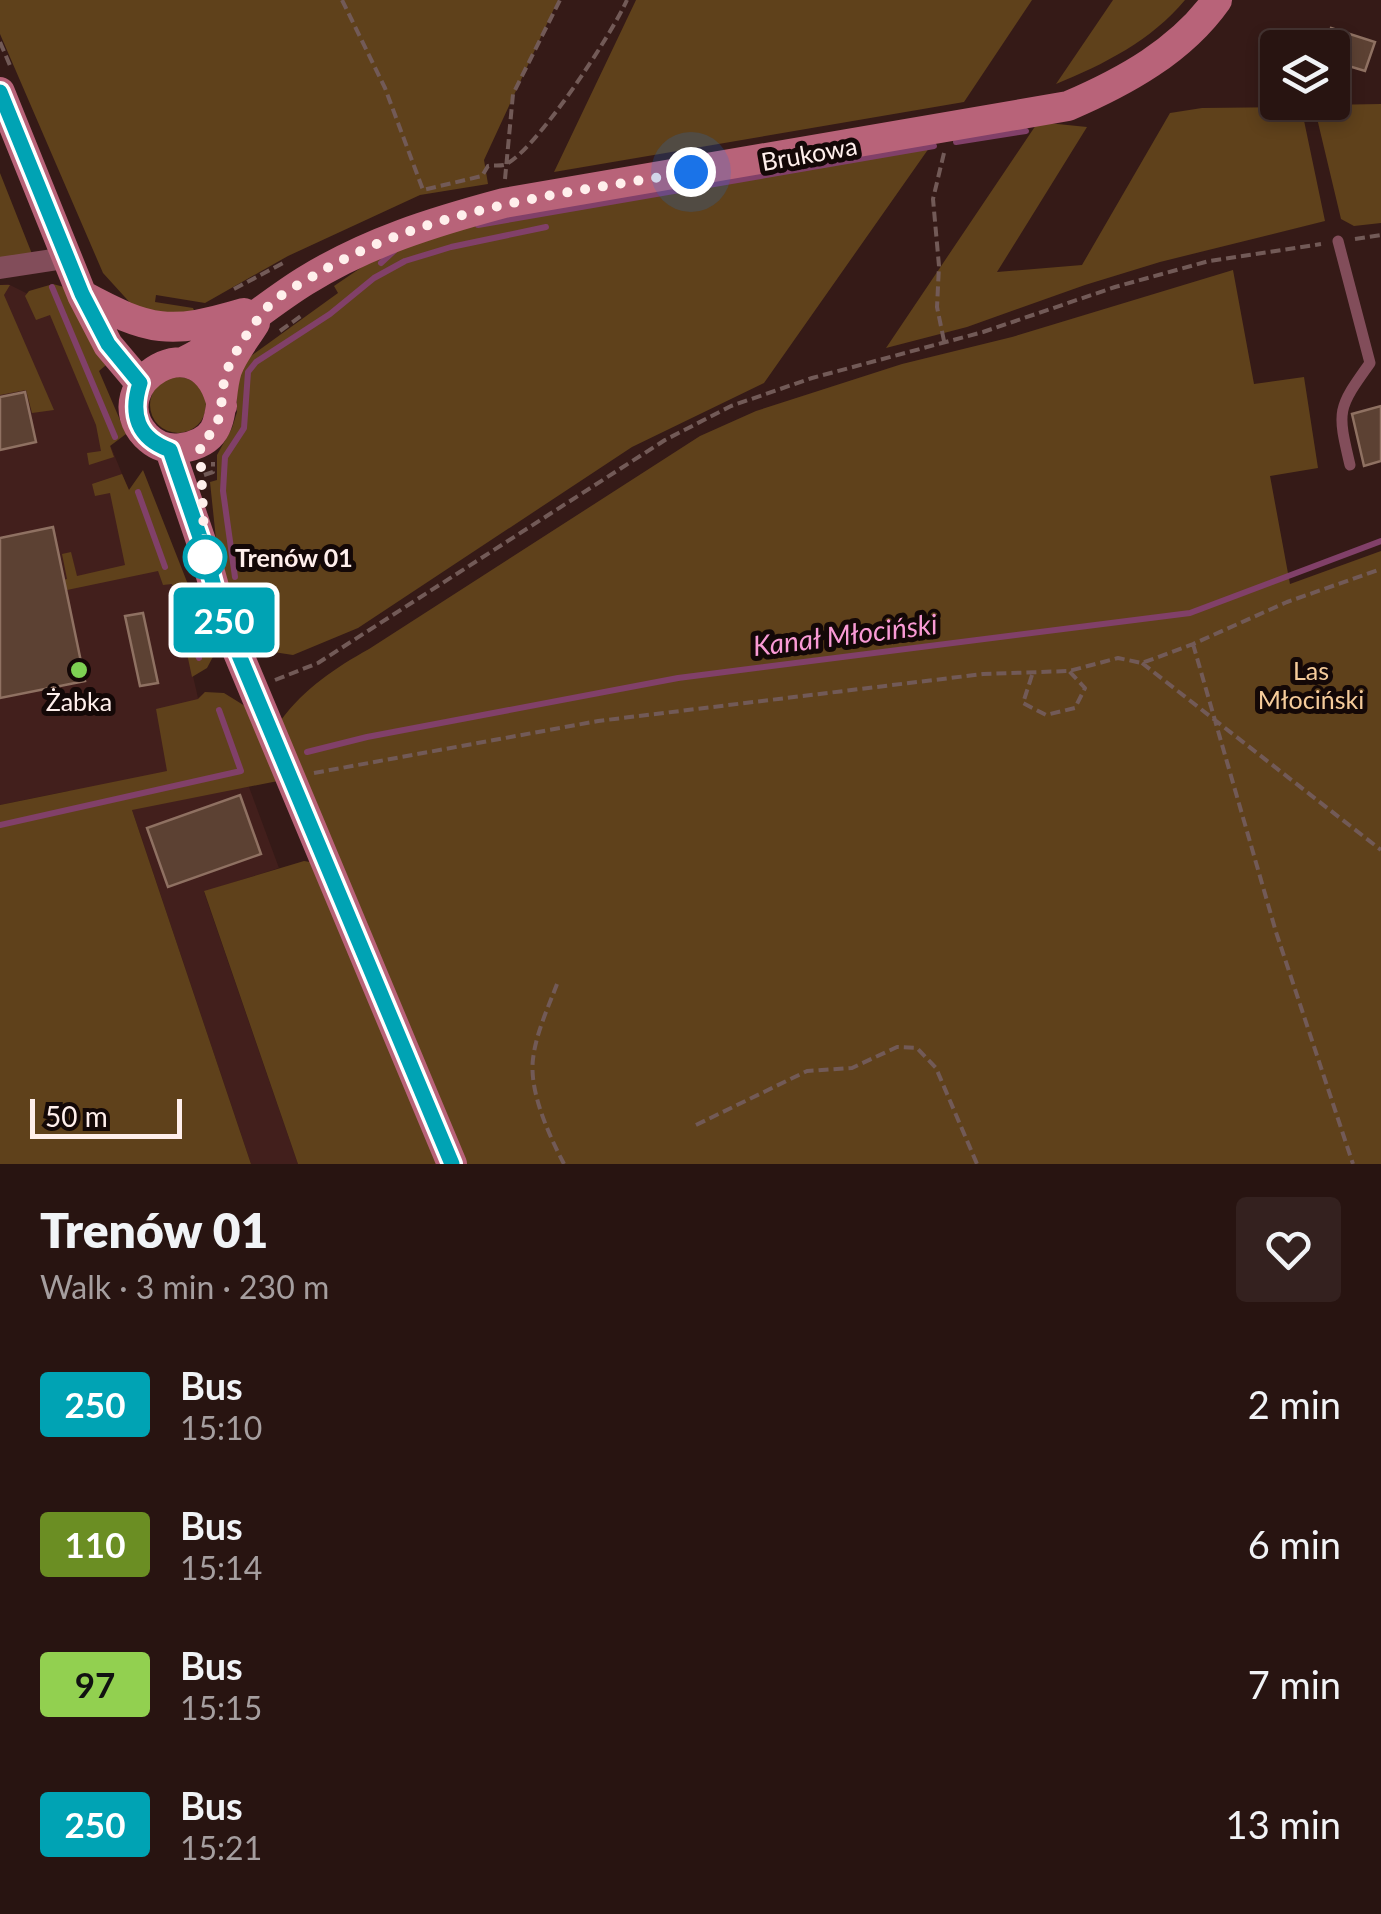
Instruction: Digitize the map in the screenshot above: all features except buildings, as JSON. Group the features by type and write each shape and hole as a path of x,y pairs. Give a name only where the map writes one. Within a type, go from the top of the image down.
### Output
{"main road":[{"name":"Brukowa","path":"176,362 218,343 348,256 393,235 442,219 504,204 1068,106 1106,90 1154,62 1217,0"},
{"path":"0,92 82,294 108,344 140,383"},
{"path":"82,294 151,327 198,326 268,306"},
{"path":"82,294 140,345 206,373 218,388 222,406 212,434 185,447 152,441 137,424 134,403 140,383 151,371 176,362"},
{"name":"Brukowa","path":"222,406 227,371 268,306"},
{"path":"185,447 203,546 221,612 452,1164"}],"street":[{"path":"0,268 65,258"}],"lane":[{"path":"1338,241 1370,363 1344,398 1339,418 1350,465"}],"path":[{"path":"342,0 385,88 422,190 482,176 488,166 505,164 542,132 617,23 627,0"},
{"path":"505,164 513,94 560,0"},
{"path":"944,341 937,307 934,199 947,129"},
{"path":"255,693 278,678 318,663 665,440 714,414 812,378 1208,260 1381,235"},
{"path":"1142,662 1287,602 1381,569"},
{"path":"1192,644 1276,932 1353,1164"},
{"path":"290,777 598,721 984,674 1070,671 1118,658 1142,662 1381,850"},
{"path":"1032,674 1023,703 1046,715 1075,708 1085,688 1070,671"},
{"path":"557,984 532,1064 538,1100 564,1164"},
{"path":"696,1125 808,1071 852,1068 896,1047 917,1048 936,1068 977,1164"}],"shaded area":[{"path":"8,284 54,307 163,584 172,583 198,698 205,692 237,788 249,787 279,868 204,892 298,1164 251,1164 132,810 68,791 0,805 0,285"}],"green space":[{"path":"0,0 558,0 484,160 488,184 420,195 288,256 205,303 156,295 155,302 193,308 196,315 169,317 133,306 103,273 0,34"},
{"path":"636,0 1032,0 964,102 554,172"},
{"path":"1113,0 1185,0 1158,27 1126,50 1056,84"},
{"path":"1381,104 1381,223 1354,226 1341,219 1317,120 1350,120 1350,105"},
{"path":"1260,107 1260,120 1304,120 1325,221 1160,262 967,327 886,348 1038,122 1087,127 997,272 1082,265 1170,113"},
{"path":"934,141 764,383 632,447 358,628 293,655 267,651 233,616 219,568 210,482 217,480 217,455 237,412 236,384 244,361 338,293 334,286 390,248 464,222"},
{"path":"0,173 32,254 0,259"},
{"name":"Las Młociński","path":"1233,270 1254,384 1304,377 1318,468 1270,476 1290,584 1381,551 1381,1164 461,1164 281,720 290,709 333,671 700,436 756,411 902,364 1012,337"},
{"path":"53,284 64,287 112,360 99,371 126,434 110,446 114,457 89,465 87,453 101,451 96,425 50,315 36,320 25,296 29,291"},
{"path":"0,285 10,285 4,295 54,410 32,413 26,390 0,395"},
{"path":"178,377 198,385 206,405 198,425 178,433 158,425 150,405 158,385"},
{"path":"143,470 215,653 207,668 192,677 172,584 163,585 158,571 0,604 0,593 67,579 62,554 71,552 77,576 125,565 110,493 95,496 92,484 122,474 129,490"},
{"path":"205,692 224,693 245,706 278,781 132,810 251,1164 0,1164 0,805 167,771 156,709 198,699"},
{"path":"310,862 439,1164 298,1164 204,891"}],"waterway":[{"path":"956,142 1026,131"},
{"path":"478,225 934,146"},
{"path":"235,577 223,491 225,457 244,428 248,372 256,362 330,314 374,278 405,261 546,227"},
{"path":"381,263 395,250"},
{"path":"52,287 115,437"},
{"path":"138,492 165,567"},
{"name":"Kanał Młociński","path":"307,752 678,678 1190,613 1381,541"},
{"path":"182,613 199,658"},
{"name":"Kanał Młociński","path":"0,825 241,771 219,710"}],"bus line":[{"name":"250","path":"0,92 82,294 108,344 140,383 134,403 137,424 152,441 170,450 221,612 452,1164"}],"place":[{"name":"Trenów 01","path":"205,557"},
{"name":"Żabka","path":"79,670"}],"route":[{"path":"205,557 200,444 219,421 227,371 268,306 348,256 393,235 442,219 504,204 691,172"}]}
